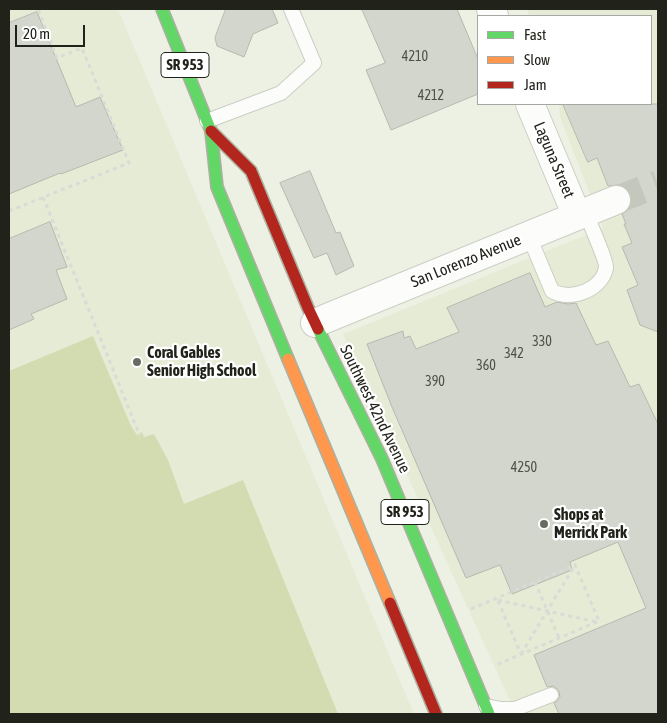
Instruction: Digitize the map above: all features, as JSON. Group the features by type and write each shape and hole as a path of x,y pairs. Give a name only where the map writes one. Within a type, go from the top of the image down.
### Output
{"main road":[{"name":"Southwest 42nd Avenue","path":"162,9 209,126 217,187 436,714"},
{"name":"Southwest 42nd Avenue","path":"209,126 251,171 315,323 382,459 488,710"}],"street":[{"name":"Laguna Street","path":"530,105 581,214"},
{"name":"San Lorenzo Avenue","path":"315,323 616,200"}],"lane":[{"path":"209,126 281,93 314,63 291,9"},
{"path":"528,236 552,291 561,296 587,290 596,286 603,277 606,266 581,214"},
{"path":"488,710 515,709 551,695"}],"path":[{"path":"9,211 129,164 82,48 57,58 38,9"},
{"path":"43,197 140,436"},
{"path":"467,610 498,599 575,565"},
{"path":"521,654 575,565"},
{"path":"575,565 598,622"},
{"path":"535,582 559,638"},
{"path":"498,599 598,622"},
{"path":"498,599 521,654"},
{"path":"491,667 598,622"}],"shaded area":[{"name":"Coral Gables Senior High School","path":"9,9 118,9 414,714 9,714"},
{"name":"Shops at Merrick Park","path":"526,9 658,9 658,714 516,714 343,334 603,228 560,117 559,105 652,105 652,15 529,15"}],"green space":[{"path":"93,336 131,426 137,435 142,432 144,437 154,434 168,460 184,504 243,480 338,714 9,714 9,371"}],"building":[{"path":"226,9 272,9 278,23 253,34 244,57 217,46 215,38"},
{"path":"362,9 457,9 477,57 477,94 391,130 366,70 385,63"},
{"path":"37,12 76,107 100,97 123,150 9,194 9,23"},
{"path":"658,104 658,332 640,325 627,290 638,285 622,247 632,243 622,214 628,210 631,203 630,194 625,187 619,185 608,186 597,158 588,162 563,105"},
{"path":"310,171 336,233 340,232 354,266 336,275 327,253 314,258 280,183"},
{"path":"50,222 67,267 56,270 67,299 31,314 34,319 9,330 9,239"},
{"path":"530,273 545,307 557,302 576,303 596,345 608,341 630,387 639,384 658,424 658,714 559,714 554,703 560,697 559,691 553,686 547,687 534,655 646,608 618,542 570,562 572,570 512,594 500,565 466,578 392,407 367,344 403,331 404,338 410,336 416,349 459,332 447,308"}],"tunnel":[{"path":"616,200 658,184"}],"traffic: fast":[{"path":"162,9 211,131 217,187 288,359"},
{"path":"318,329 382,459 489,714"}],"traffic: slow":[{"path":"288,359 390,603"}],"traffic: jam":[{"path":"211,131 251,171 318,329"},
{"path":"390,603 436,714"}],"place":[{"name":"Coral Gables Senior High School","path":"137,362"},
{"name":"Shops at Merrick Park","path":"544,524"}]}
